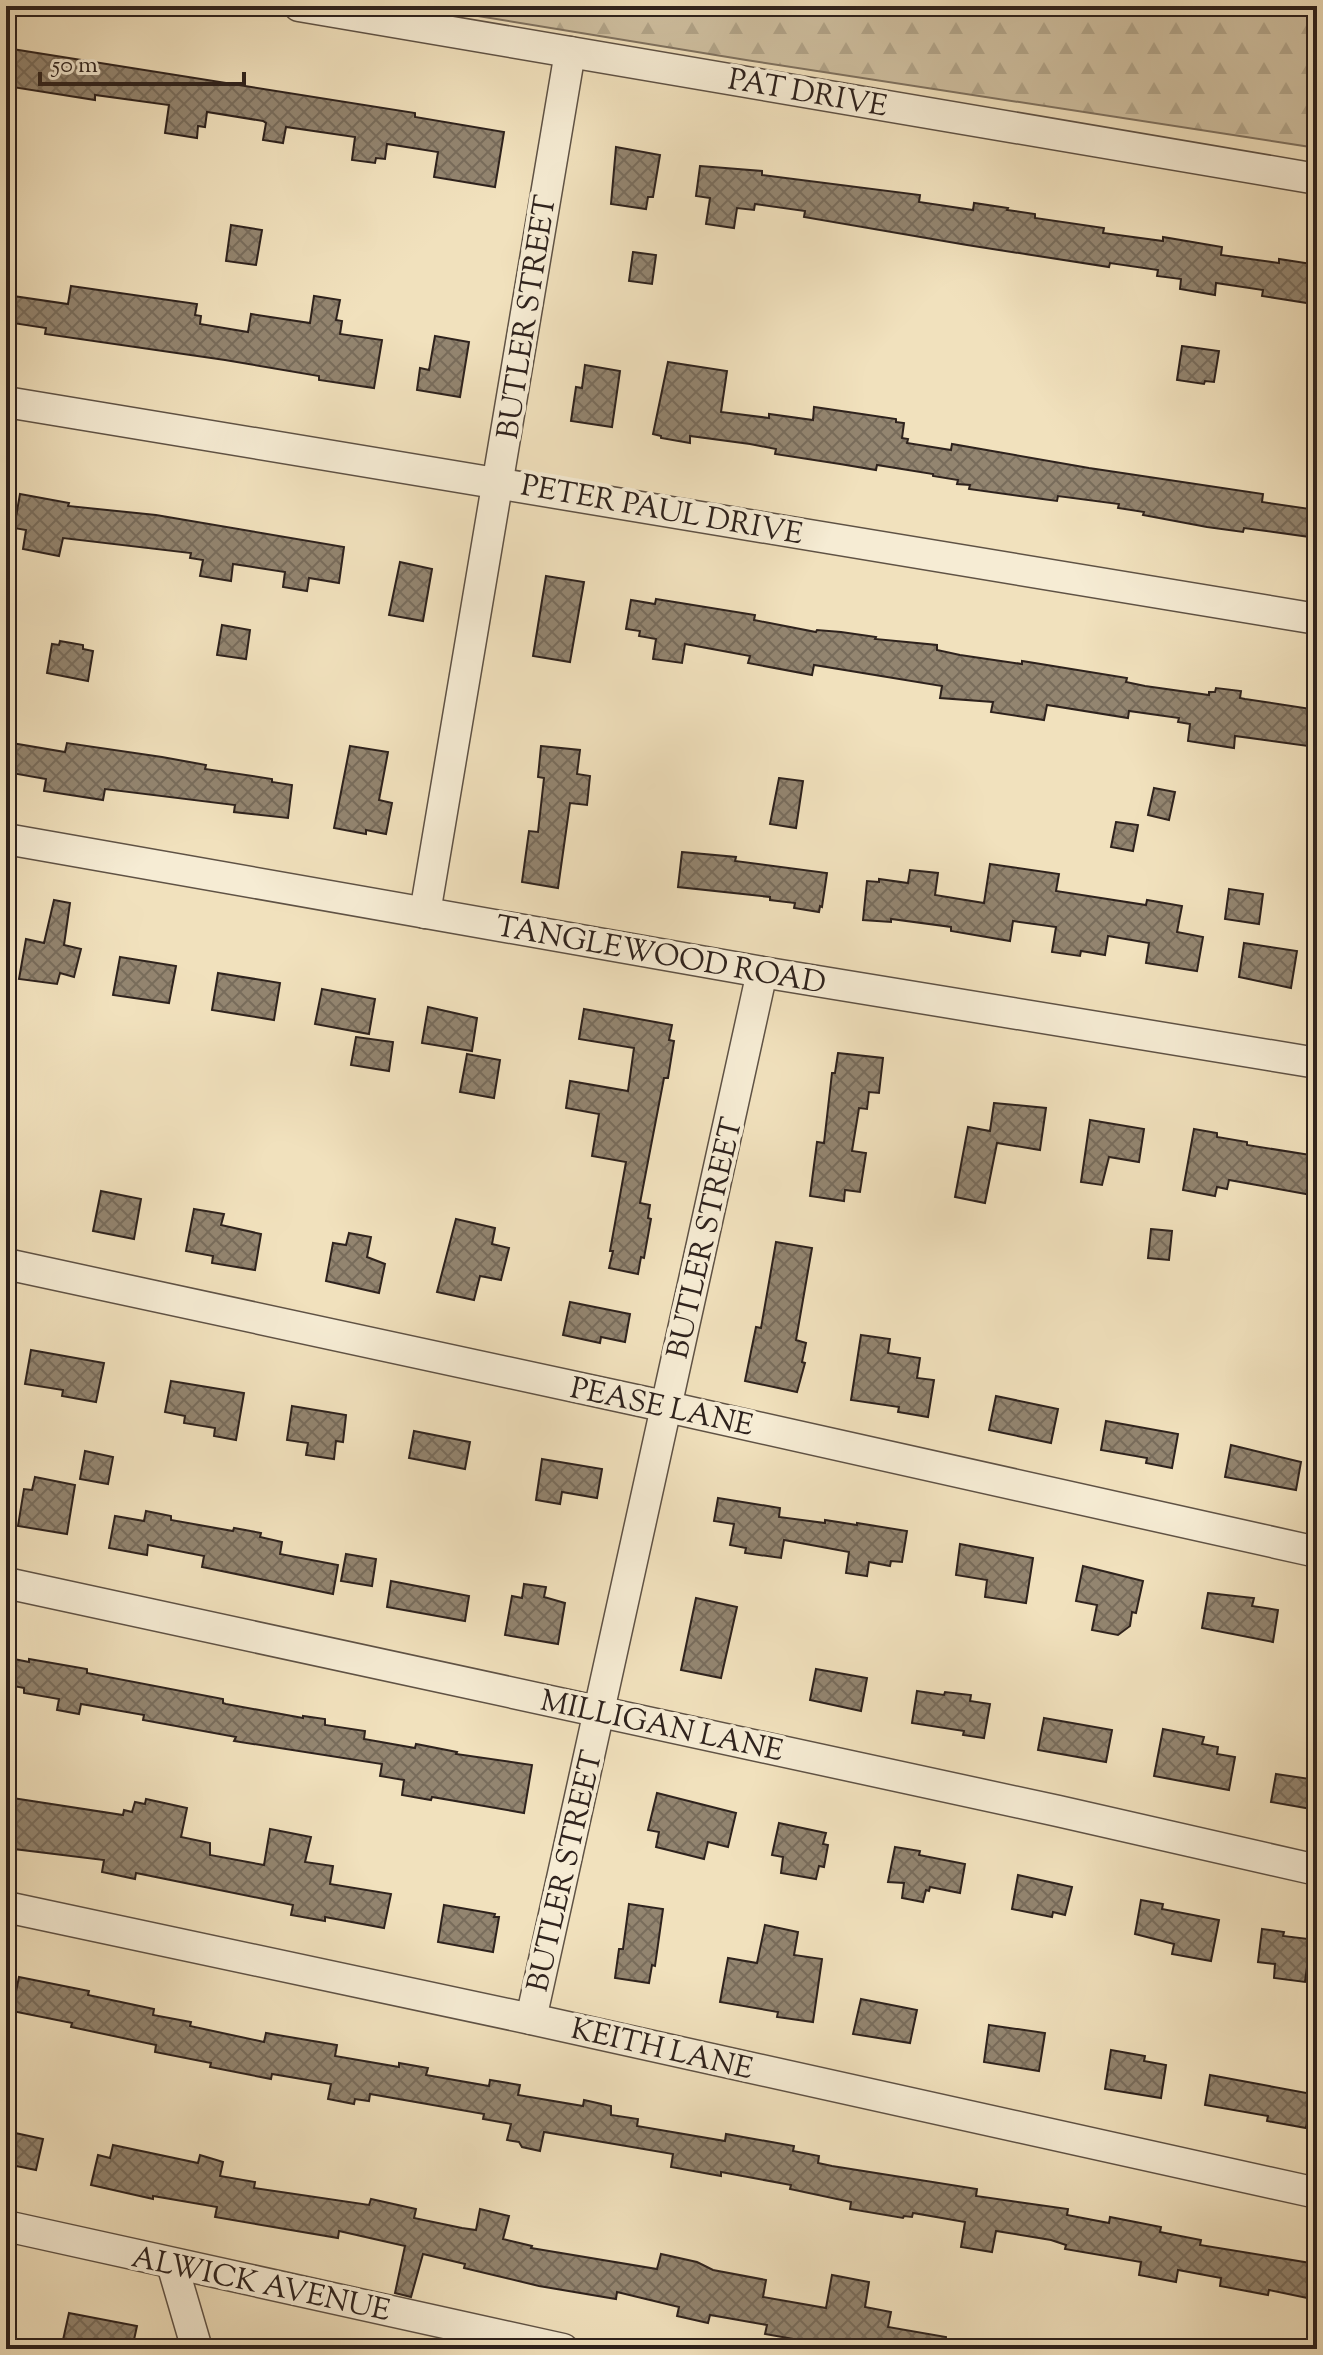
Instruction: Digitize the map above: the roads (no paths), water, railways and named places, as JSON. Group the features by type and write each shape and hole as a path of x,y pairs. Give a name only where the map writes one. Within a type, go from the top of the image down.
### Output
{"street":[{"name":"PAT DRIVE","path":"299,6 1317,179"},
{"name":"BUTLER STREET","path":"425,913 570,52"},
{"name":"PETER PAUL DRIVE","path":"6,402 498,481 1317,619"},
{"name":"TANGLEWOOD ROAD","path":"6,839 762,972 1317,1063"},
{"name":"BUTLER STREET","path":"531,2019 762,972"},
{"name":"PEASE LANE","path":"6,1264 1317,1552"},
{"name":"MILLIGAN LANE","path":"6,1583 1317,1870"},
{"name":"KEITH LANE","path":"6,1907 531,2019 1317,2193"},
{"name":"ALWICK AVENUE","path":"6,2226 563,2349"},
{"path":"172,2264 197,2349"}]}
